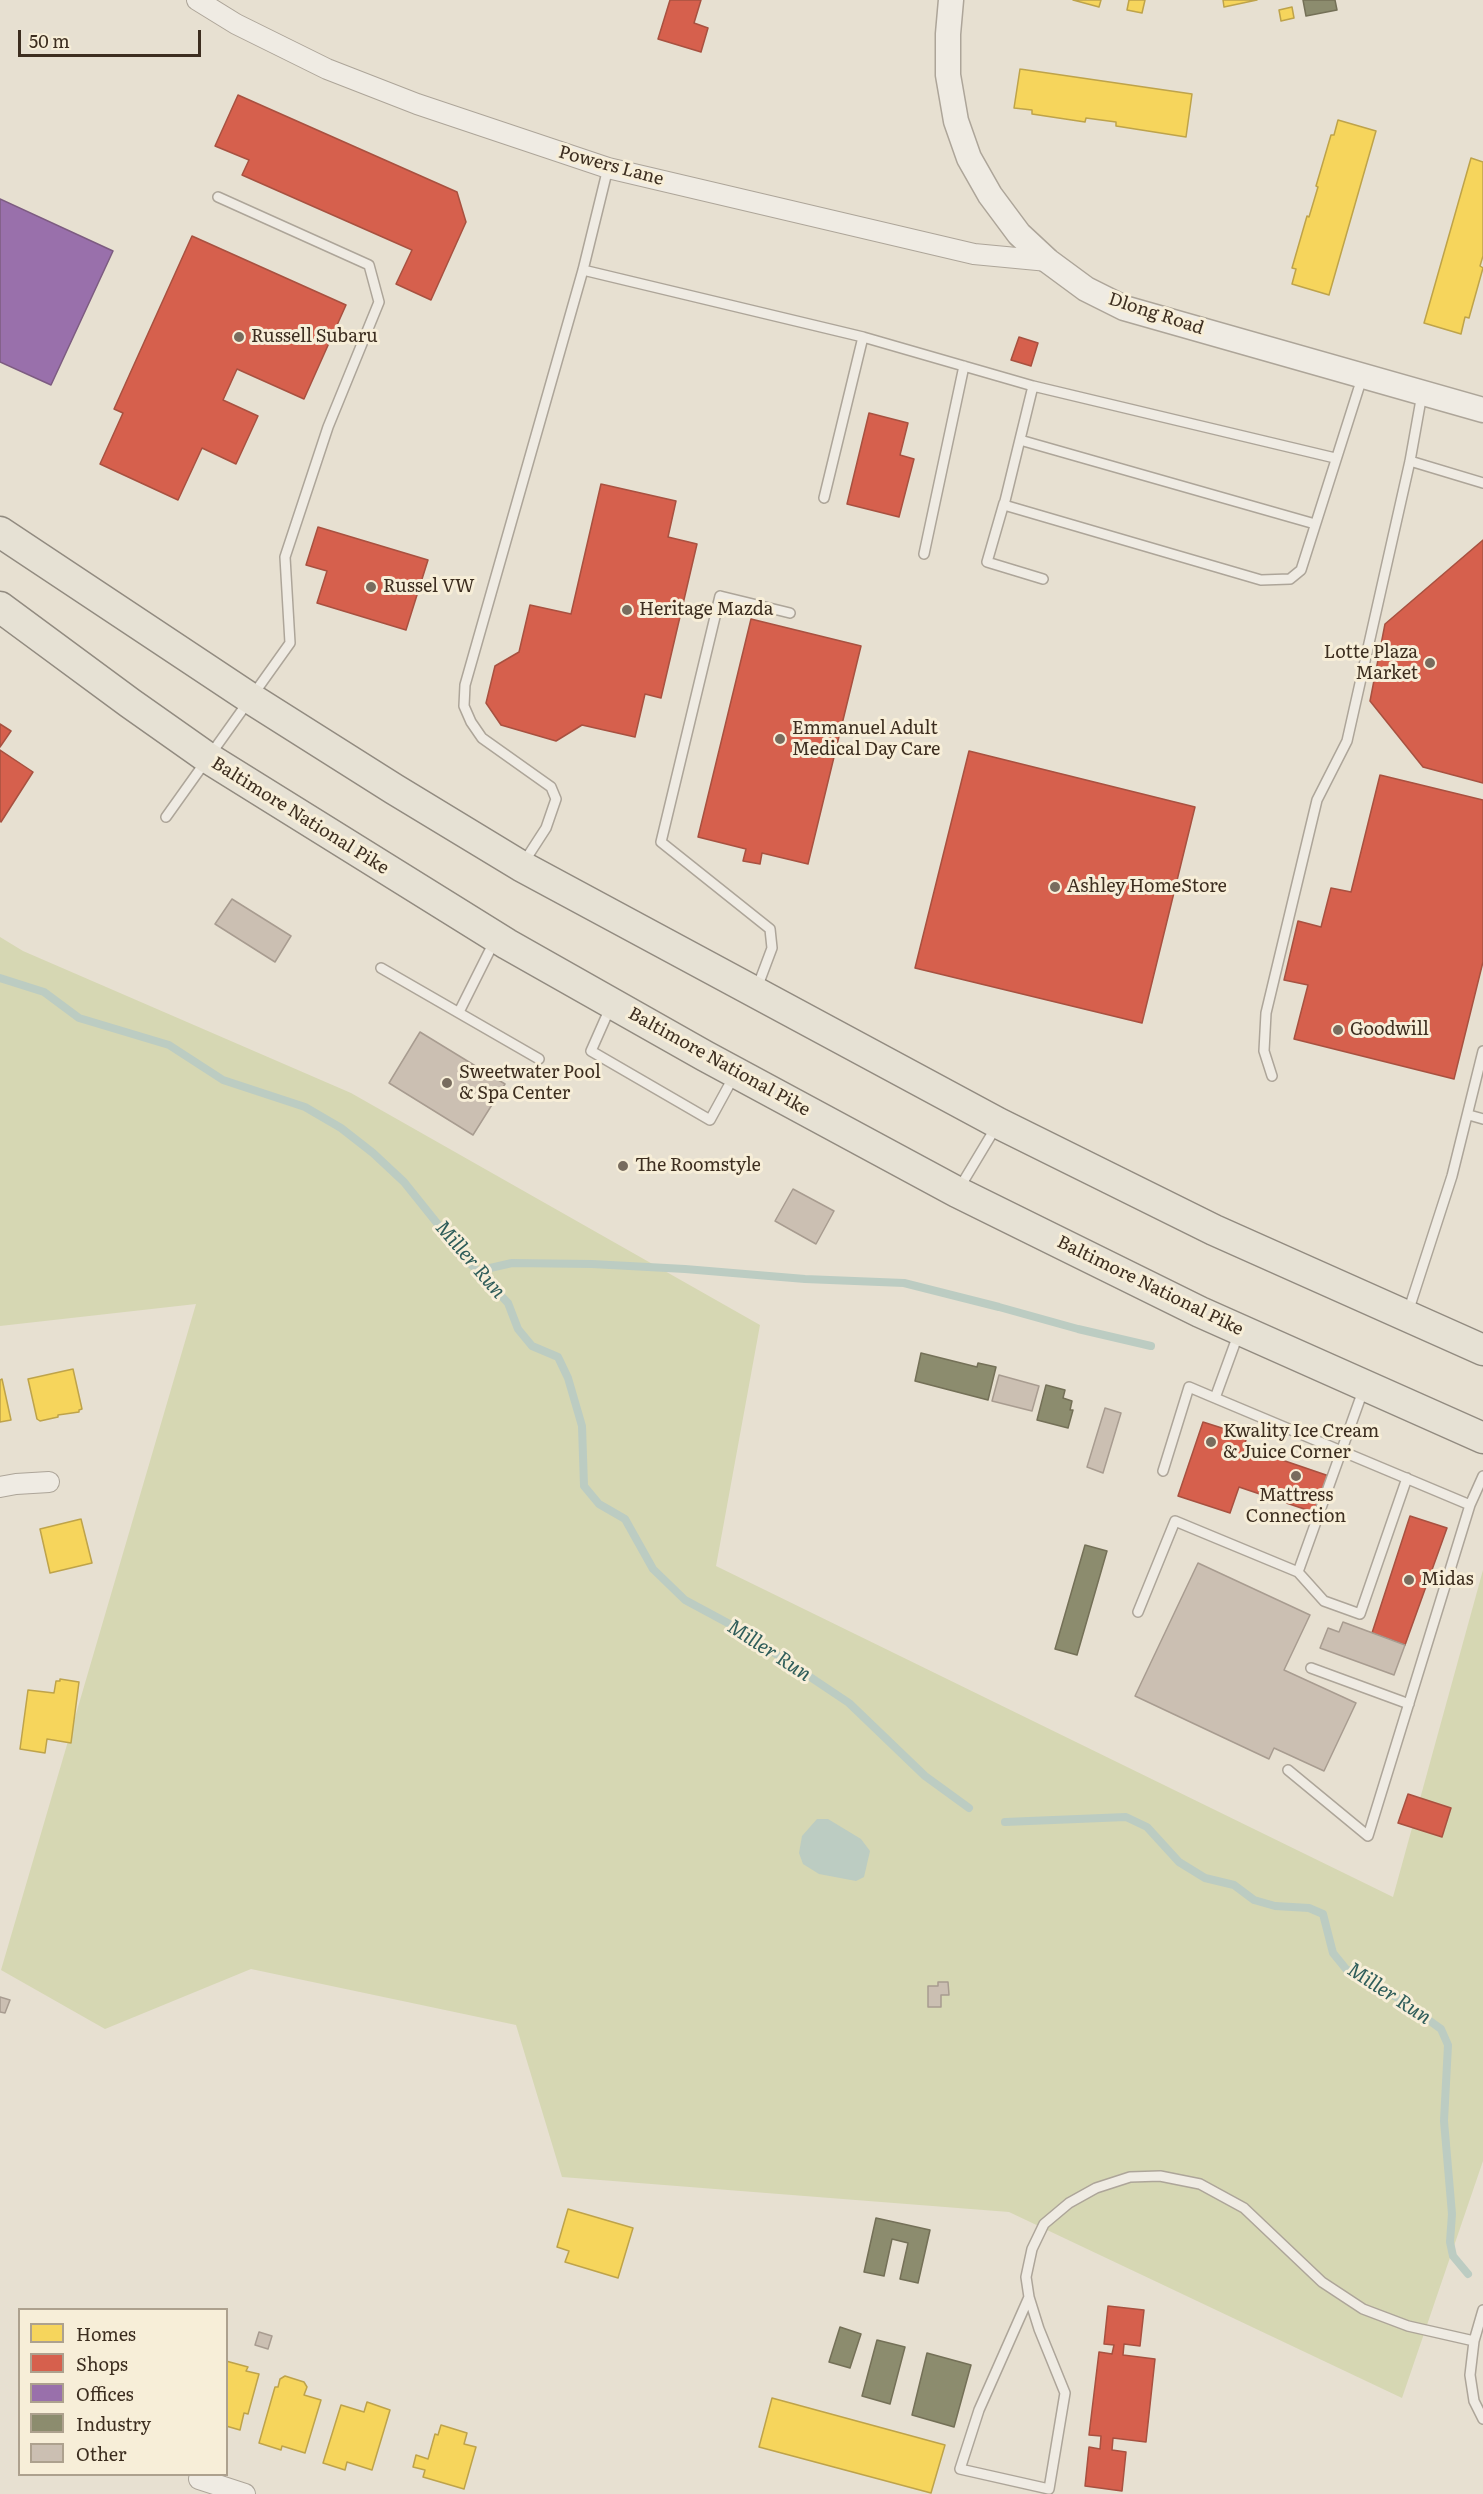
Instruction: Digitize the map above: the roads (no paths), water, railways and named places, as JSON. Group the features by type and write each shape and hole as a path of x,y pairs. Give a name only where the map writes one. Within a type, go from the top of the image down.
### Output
{"main road":[{"path":"0,532 250,698 521,866 998,1123 1214,1230 1483,1350"},
{"name":"Baltimore National Pike","path":"0,607 130,704 208,758 496,938 957,1192 1189,1307 1483,1438"}],"street":[{"name":"Powers Lane","path":"197,0 236,24 327,69 417,104 608,168 974,254 1048,261"},
{"name":"Dlong Road","path":"951,0 948,75 956,121 969,158 1001,211 1019,234 1048,261 1086,289 1124,308 1483,410"},
{"path":"0,1488 16,1484 49,1482"},
{"path":"199,2479 245,2494"}],"lane":[{"path":"521,866 546,828 556,798 551,786 482,738 464,706 465,685 583,270 608,168"},
{"path":"166,817 290,643 285,557 328,427 379,302 369,265 218,197"},
{"path":"583,270 863,337 1033,386 1335,458"},
{"path":"824,498 863,337"},
{"path":"924,554 964,366"},
{"path":"1004,503 1261,580 1290,579 1301,570 1363,375"},
{"path":"1033,386 987,562 1043,579"},
{"path":"1272,1076 1264,1051 1266,1013 1317,800 1347,741 1410,461 1423,392"},
{"path":"1020,440 1315,524"},
{"path":"1410,461 1483,483"},
{"path":"755,993 772,948 770,929 660,842 720,596 790,613"},
{"path":"459,1012 496,938"},
{"path":"381,968 540,1059"},
{"path":"612,1003 591,1051 710,1120 736,1072"},
{"path":"1407,1317 1452,1176 1469,1115 1483,1051"},
{"path":"1469,1115 1483,1119"},
{"path":"957,1192 998,1123"},
{"path":"1215,1398 1240,1330"},
{"path":"1298,1572 1365,1386"},
{"path":"1163,1471 1189,1387 1470,1505"},
{"path":"1288,1770 1368,1836 1470,1505 1483,1476"},
{"path":"1138,1612 1175,1521 1298,1572 1324,1601 1360,1614 1407,1478"},
{"path":"1311,1668 1409,1704"},
{"path":"1029,2297 979,2410 960,2469 1049,2489 1065,2393 1039,2329 1029,2297 1026,2277 1032,2249 1044,2224 1069,2203 1095,2188 1130,2177 1160,2176 1200,2184 1244,2208 1322,2282 1363,2309 1408,2326 1474,2341"},
{"path":"1483,2310 1474,2341 1470,2375 1474,2402 1483,2419"}],"waterway":[{"name":"Miller Run","path":"0,978 44,992 79,1018 169,1045 223,1080 305,1107 341,1128 373,1153 404,1182 465,1258 508,1303 518,1329 532,1346 558,1357 568,1378 582,1426 584,1486 599,1504 625,1519 653,1569 685,1600 737,1628 849,1703 925,1776 969,1808"},
{"path":"477,1271 512,1263 592,1264 805,1279 904,1283 1151,1346"},
{"name":"Miller Run","path":"1005,1822 1126,1817 1147,1827 1179,1862 1205,1878 1234,1885 1254,1900 1275,1906 1309,1908 1323,1914 1333,1953 1346,1969 1398,1998 1441,2029 1448,2045 1444,2121 1452,2214 1450,2242 1453,2256 1468,2274"}],"place":[{"name":"Russell Subaru","path":"239,337"},
{"name":"Russel VW","path":"371,587"},
{"name":"Heritage Mazda","path":"627,610"},
{"name":"Lotte Plaza Market","path":"1430,663"},
{"name":"Emmanuel Adult Medical Day Care","path":"780,739"},
{"name":"Ashley HomeStore","path":"1055,887"},
{"name":"Goodwill","path":"1338,1030"},
{"name":"Sweetwater Pool & Spa Center","path":"447,1083"},
{"name":"The Roomstyle","path":"623,1166"},
{"name":"Kwality Ice Cream & Juice Corner","path":"1211,1442"},
{"name":"Mattress Connection","path":"1296,1476"},
{"name":"Midas","path":"1409,1580"}]}
